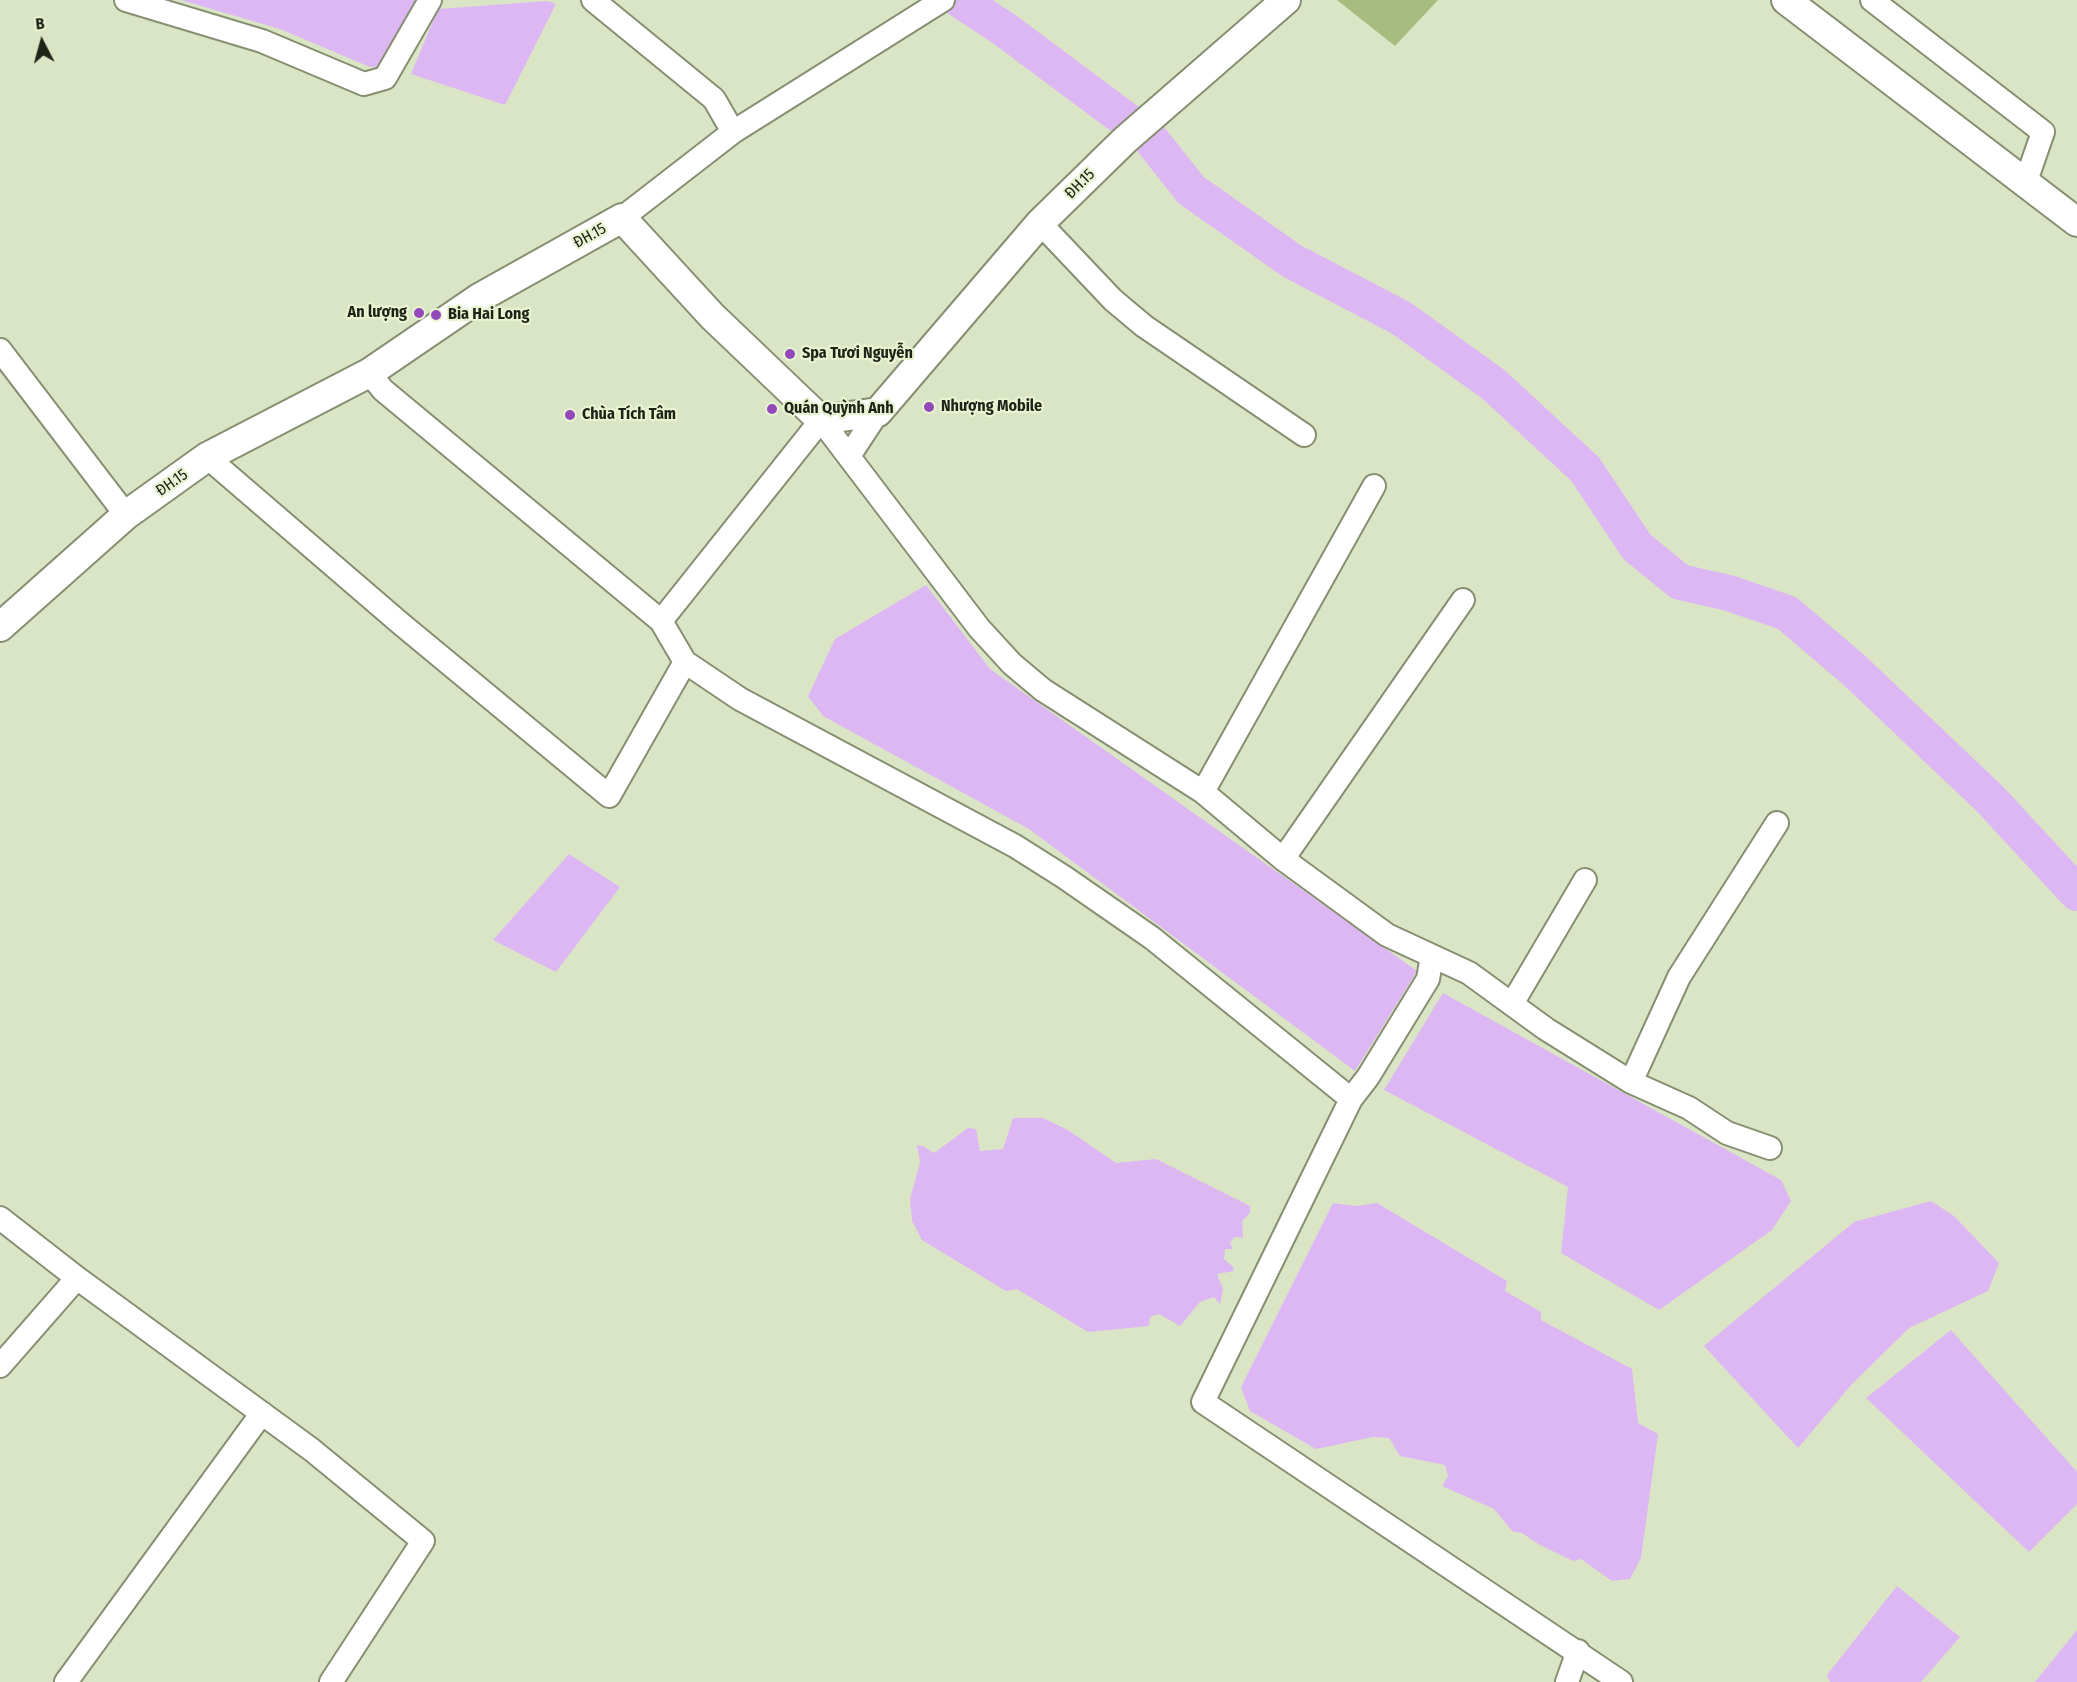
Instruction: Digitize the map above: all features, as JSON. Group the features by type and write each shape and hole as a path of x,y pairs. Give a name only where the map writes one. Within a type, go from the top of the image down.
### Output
{"main road":[{"name":"ĐH.15","path":"878,412 1040,223 1125,140 1286,0"},
{"path":"1786,0 2077,222"},
{"name":"ĐH.15","path":"0,627 126,515 207,458 369,373 479,298 622,218 712,316 821,420"},
{"path":"821,420 878,412"}],"street":[{"path":"126,0 262,41 364,84 385,78 427,4"},
{"path":"593,0 714,99 733,132"},
{"path":"622,218 733,132 943,0"},
{"path":"1872,0 2043,132 2025,184"},
{"path":"1040,223 1113,300 1144,326 1304,435"},
{"path":"0,350 126,515"},
{"path":"369,373 383,390 661,621 685,662 740,699 1015,846 1072,882 1152,938 1351,1099"},
{"path":"849,456 878,412"},
{"path":"661,621 821,420 979,628 1012,664 1043,690 1203,792 1283,858 1387,935 1469,974 1631,1082 1694,1111 1727,1133 1770,1148"},
{"path":"207,458 400,623 609,796 685,662"},
{"path":"1203,792 1374,486"},
{"path":"1283,858 1463,600"},
{"path":"1631,1082 1679,976 1777,823"},
{"path":"1512,1004 1586,880"},
{"path":"1432,956 1428,979 1368,1077 1351,1099 1203,1402 1622,1682"},
{"path":"0,1218 77,1278 312,1450 423,1540 331,1682"},
{"path":"0,1366 77,1278"},
{"path":"66,1682 262,1413"},
{"path":"1567,1682 1578,1651"}],"green space":[{"path":"1337,0 1438,0 1395,46"}],"shaded area":[{"path":"181,0 417,1 384,66 370,67 280,29"},
{"path":"547,1 556,4 505,105 411,74 438,9"},
{"path":"926,585 990,669 1417,971 1355,1071 1029,829 823,716 808,696 835,639"},
{"path":"569,854 620,887 556,972 493,940"},
{"path":"1443,993 1781,1180 1791,1201 1772,1230 1659,1310 1561,1253 1568,1187 1384,1090"},
{"path":"1013,1118 1043,1118 1068,1130 1116,1163 1156,1159 1250,1206 1250,1213 1242,1221 1243,1238 1234,1237 1230,1243 1233,1249 1225,1249 1224,1259 1234,1271 1217,1274 1223,1289 1220,1304 1214,1297 1200,1302 1180,1326 1159,1314 1150,1317 1149,1326 1088,1332 1017,1289 1006,1291 922,1240 912,1221 910,1199 920,1162 917,1145 934,1153 968,1128 976,1129 980,1151 1003,1149"},
{"path":"1931,1201 1954,1216 1999,1263 1988,1291 1909,1328 1852,1384 1798,1448 1704,1346 1854,1222"},
{"path":"1333,1203 1356,1206 1377,1203 1507,1281 1505,1291 1541,1312 1541,1320 1632,1369 1638,1423 1658,1434 1641,1558 1630,1579 1612,1581 1581,1559 1573,1561 1540,1545 1522,1533 1512,1531 1494,1509 1442,1486 1448,1476 1445,1465 1400,1456 1389,1438 1373,1437 1316,1449 1250,1411 1241,1387"},
{"path":"1951,1330 2077,1472 2077,1504 2029,1552 1866,1398"},
{"path":"1897,1586 1960,1637 1921,1682 1830,1682 1827,1675"},
{"path":"2077,1630 2077,1682 2035,1682"}],"waterway":[{"path":"960,0 1004,29 1149,137 1191,190 1292,261 1401,318 1493,384 1585,469 1637,547 1680,582 1729,593 1787,613 1854,670 1990,799 2077,893"}],"place":[{"name":"An lượng","path":"419,313"},
{"name":"Bia Hai Long","path":"436,315"},
{"name":"Spa Tươi Nguyễn","path":"790,354"},
{"name":"Nhượng Mobile","path":"929,407"},
{"name":"Quán Quỳnh Anh","path":"772,409"},
{"name":"Chùa Tích Tâm","path":"570,415"}]}
